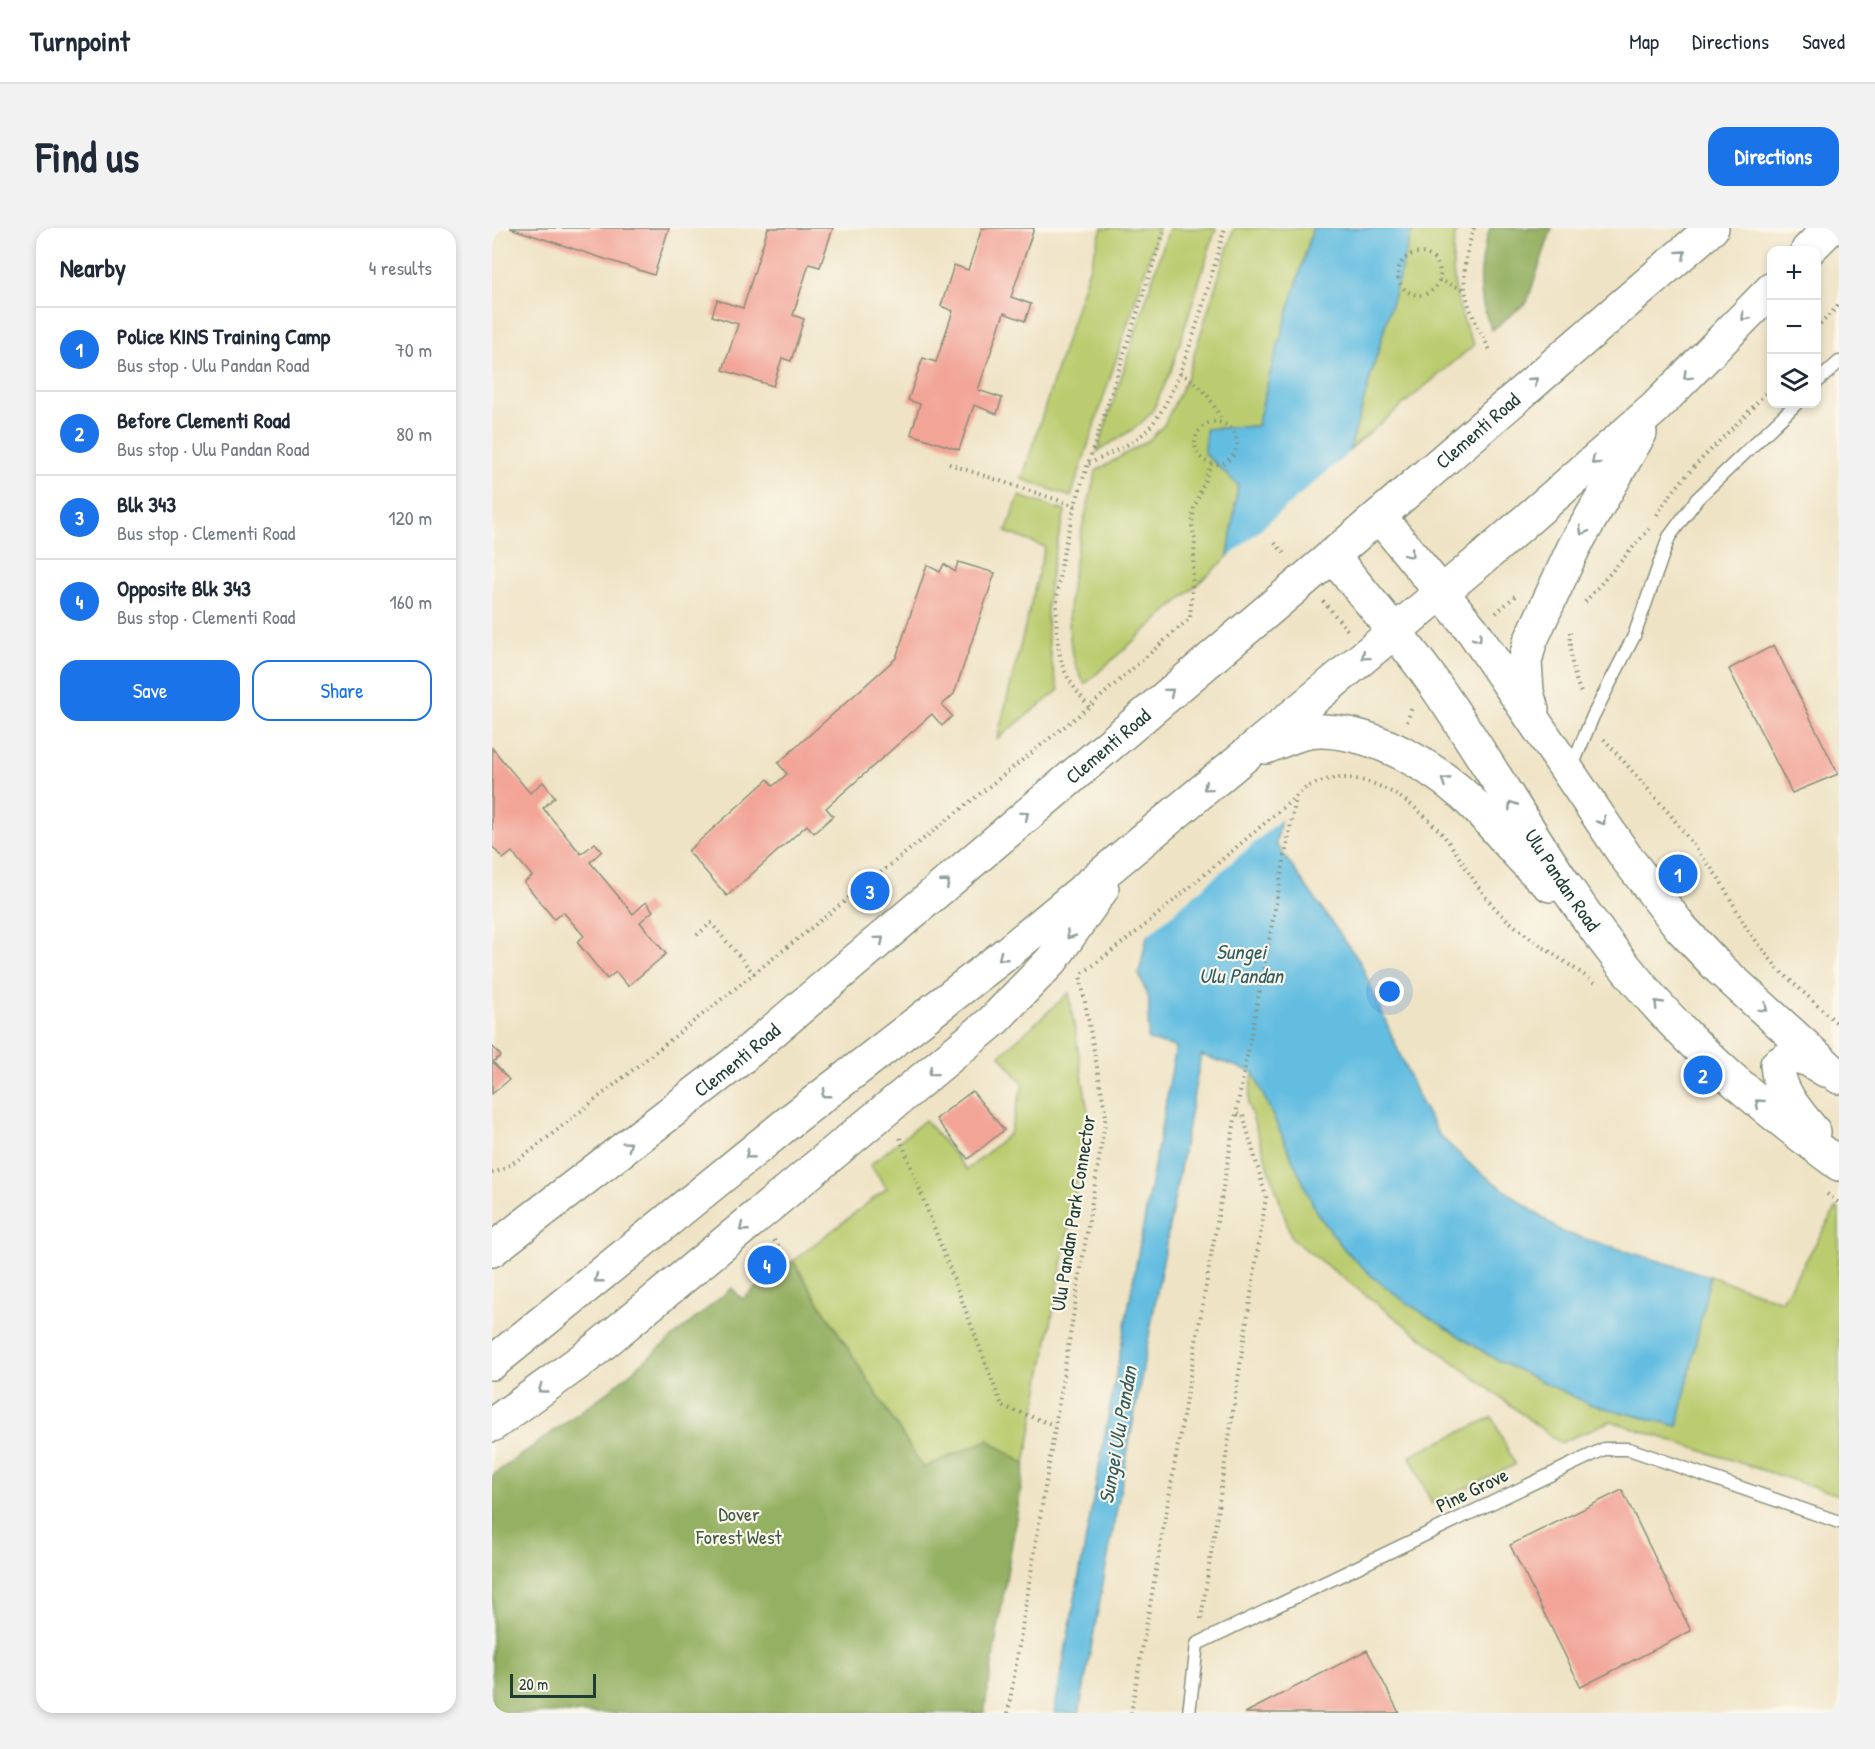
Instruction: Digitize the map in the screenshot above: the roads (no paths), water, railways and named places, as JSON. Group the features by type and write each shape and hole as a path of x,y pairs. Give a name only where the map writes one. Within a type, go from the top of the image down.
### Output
{"main road":[{"name":"Clementi Road","path":"492,1250 735,1063 1379,516 1712,228"},
{"path":"1812,246 1830,228"},
{"path":"492,1363 794,1118 1007,953 1442,592 1655,408 1767,294"},
{"path":"1535,723 1527,692 1525,672 1530,642 1574,547 1655,408"},
{"path":"1379,516 1473,631 1626,857 1682,929 1720,969 1839,1078"},
{"name":"Ulu Pandan Road","path":"1332,555 1436,688 1578,907 1636,981 1716,1067 1770,1113 1839,1162"},
{"path":"1247,753 1297,736 1322,731 1358,736 1395,751 1449,783 1481,812 1513,851 1578,907"},
{"path":"492,1425 589,1355 993,1021 1052,960 1128,853"},
{"path":"1839,1078 1809,1060 1793,1055 1777,1065 1778,1076 1785,1094 1839,1162"},
{"path":"492,1218 581,1181"}],"lane":[{"path":"1821,378 1839,362"},
{"path":"1570,773 1593,716 1634,636 1669,537 1697,499 1792,408"},
{"name":"Pine Grove","path":"1189,1713 1197,1644 1604,1449 1629,1449 1839,1522"}],"water":[{"name":"Sungei Ulu Pandan","path":"1313,228 1413,228 1350,449 1276,844 1360,962 1420,1101 1440,1136 1472,1166 1562,1232 1710,1276 1678,1426 1589,1404 1495,1359 1407,1303 1373,1277 1345,1250 1317,1213 1253,1072 1201,1055 1079,1713 1054,1713 1176,1047 1148,1040 1149,1000 1139,974 1228,558 1238,485 1205,454 1206,429 1257,426"}],"place":[{"name":"Police KINS Training Camp","path":"1678,874"},
{"name":"Blk 343","path":"870,891"},
{"name":"Before Clementi Road","path":"1703,1075"},
{"name":"Opposite Blk 343","path":"767,1265"}],"park label":[{"name":"Dover Forest West","path":"739,1526"}]}
